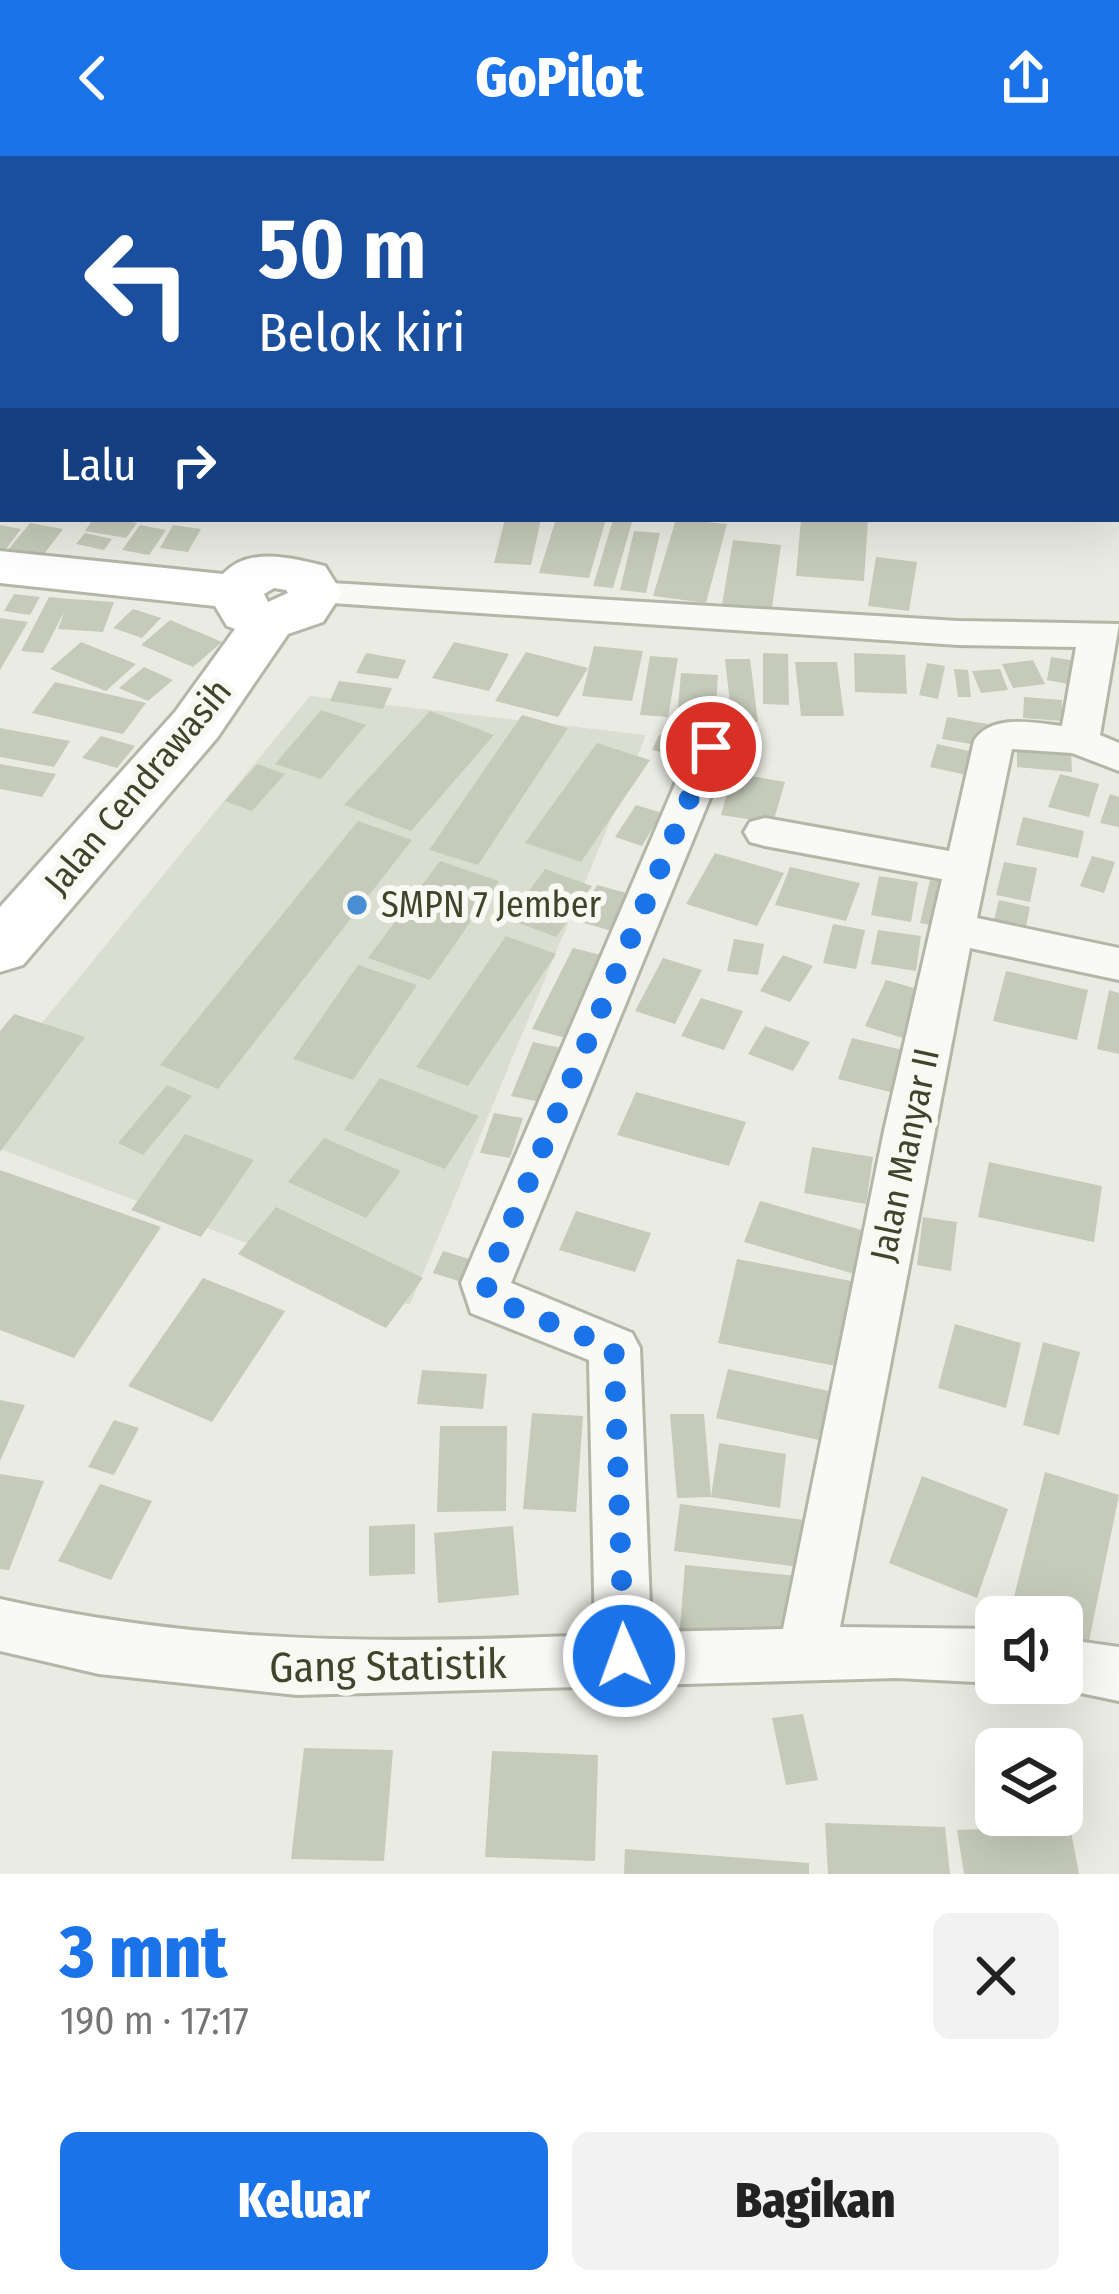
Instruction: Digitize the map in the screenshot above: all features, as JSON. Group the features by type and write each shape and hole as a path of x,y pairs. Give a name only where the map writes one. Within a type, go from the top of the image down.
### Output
{"main road":[{"path":"0,567 274,579"},
{"name":"Jalan Cendrawasih","path":"0,949 196,725 274,579"}],"street":[{"path":"274,579 935,631 1108,636 1099,750"},
{"name":"Jalan Manyar II","path":"806,1655 908,1131 994,741 1012,734 1099,750"},
{"path":"624,1656 614,1348 489,1298 486,1283 711,747"},
{"path":"765,832 968,869"},
{"path":"956,929 1119,964"},
{"name":"Gang Statistik","path":"0,1625 76,1647 227,1668 377,1673 624,1656 806,1655 940,1648 975,1653"},
{"path":"1083,1669 1119,1674"}],"shaded area":[{"name":"SMPN 7 Jember","path":"310,696 646,735 410,1305 0,1149 0,1074"}],"building":[{"path":"91,522 137,523 126,538 85,531"},
{"path":"504,522 540,522 531,565 494,563"},
{"path":"555,522 605,522 589,578 539,573"},
{"path":"612,522 632,522 613,588 593,586"},
{"path":"675,522 727,524 706,603 653,596"},
{"path":"801,522 868,522 864,581 796,576"},
{"path":"30,523 63,529 41,558 7,551"},
{"path":"0,525 21,529 0,557"},
{"path":"140,525 166,530 149,555 122,550"},
{"path":"173,525 201,529 188,552 160,548"},
{"path":"634,531 660,533 646,593 620,590"},
{"path":"85,533 112,539 104,550 76,544"},
{"path":"733,540 781,545 771,615 721,610"},
{"path":"876,557 917,562 909,611 868,606"},
{"path":"14,594 40,597 30,615 4,611"},
{"path":"49,597 114,602 103,632 58,629 65,610 43,653 21,651"},
{"path":"133,609 161,618 142,638 113,628"},
{"path":"0,618 28,622 0,670"},
{"path":"170,620 222,642 193,667 141,645"},
{"path":"81,642 136,664 106,691 50,669"},
{"path":"454,642 509,654 489,691 432,678"},
{"path":"594,646 643,651 632,701 582,696"},
{"path":"526,652 588,668 558,717 495,701"},
{"path":"366,653 406,660 398,679 356,673"},
{"path":"763,653 788,654 789,705 763,704"},
{"path":"854,653 905,655 907,694 855,692"},
{"path":"650,656 678,658 668,717 640,715"},
{"path":"1051,657 1082,662 1078,686 1047,680"},
{"path":"725,659 750,659 758,722 732,722"},
{"path":"1033,660 1045,684 1013,688 1002,664"},
{"path":"795,662 837,662 844,716 801,716"},
{"path":"927,663 945,666 938,699 919,695"},
{"path":"144,667 173,680 148,701 119,688"},
{"path":"954,669 968,670 971,697 958,697"},
{"path":"1000,669 1008,690 981,693 972,671"},
{"path":"681,673 718,675 715,721 677,719"},
{"path":"339,681 392,688 383,709 330,701"},
{"path":"55,682 146,703 123,734 32,713"},
{"path":"1024,697 1062,700 1062,721 1023,718"},
{"path":"321,710 366,725 321,779 275,764"},
{"path":"430,711 494,735 411,831 344,805"},
{"path":"522,715 568,728 478,865 429,850"},
{"path":"947,717 993,725 988,747 942,739"},
{"path":"0,728 70,741 54,767 0,757"},
{"path":"659,735 693,742 686,758 652,750"},
{"path":"101,736 135,746 117,768 82,758"},
{"path":"597,743 650,760 581,862 525,843"},
{"path":"937,744 983,754 976,777 930,767"},
{"path":"1017,745 1071,750 1072,772 1017,767"},
{"path":"0,764 56,774 42,797 0,789"},
{"path":"257,764 285,774 252,811 225,801"},
{"path":"733,773 785,782 773,823 721,815"},
{"path":"1060,774 1099,784 1089,817 1048,807"},
{"path":"1110,794 1119,797 1119,827 1100,823"},
{"path":"636,805 662,813 642,846 615,837"},
{"path":"1023,817 1084,831 1078,858 1016,845"},
{"path":"358,821 412,840 218,1089 160,1065"},
{"path":"715,853 784,873 757,926 686,904"},
{"path":"1092,856 1115,862 1104,893 1080,886"},
{"path":"440,861 499,881 430,980 368,958"},
{"path":"1004,862 1037,868 1030,902 996,895"},
{"path":"790,867 860,883 846,921 775,905"},
{"path":"545,869 592,886 556,937 508,919"},
{"path":"879,876 918,882 911,922 871,915"},
{"path":"930,880 957,884 948,928 920,923"},
{"path":"597,885 645,898 626,935 577,921"},
{"path":"999,900 1030,907 1025,931 993,924"},
{"path":"833,924 865,930 856,969 823,963"},
{"path":"878,930 921,936 916,971 871,964"},
{"path":"506,936 556,954 468,1086 416,1067"},
{"path":"734,939 764,944 758,975 727,971"},
{"path":"573,948 605,956 566,1038 532,1029"},
{"path":"783,955 813,966 790,1002 760,991"},
{"path":"663,958 702,970 675,1024 635,1011"},
{"path":"358,965 417,985 353,1080 293,1059"},
{"path":"1006,971 1088,990 1077,1040 993,1021"},
{"path":"886,980 935,994 915,1042 865,1026"},
{"path":"1109,990 1119,993 1119,1054 1097,1049"},
{"path":"701,998 743,1011 724,1050 681,1036"},
{"path":"14,1014 85,1037 0,1152 0,1031"},
{"path":"765,1026 810,1042 793,1071 748,1054"},
{"path":"852,1038 911,1052 898,1094 838,1079"},
{"path":"533,1042 561,1048 540,1102 511,1096"},
{"path":"380,1078 479,1116 445,1169 344,1130"},
{"path":"167,1085 192,1096 143,1155 118,1143"},
{"path":"636,1092 746,1122 729,1166 617,1135"},
{"path":"494,1113 523,1118 510,1158 480,1153"},
{"path":"185,1134 254,1160 201,1237 131,1210"},
{"path":"324,1138 401,1171 366,1218 288,1182"},
{"path":"812,1147 873,1157 866,1204 804,1193"},
{"path":"989,1162 1102,1186 1094,1242 978,1217"},
{"path":"0,1170 161,1227 74,1358 0,1330"},
{"path":"760,1201 872,1233 858,1275 744,1242"},
{"path":"276,1207 423,1278 386,1328 238,1254"},
{"path":"576,1211 651,1233 635,1272 559,1250"},
{"path":"923,1217 957,1222 951,1271 917,1265"},
{"path":"443,1251 476,1261 465,1283 433,1273"},
{"path":"737,1259 856,1282 841,1367 718,1343"},
{"path":"203,1278 285,1311 212,1422 128,1386"},
{"path":"955,1324 1021,1343 1006,1408 938,1388"},
{"path":"1043,1342 1080,1352 1059,1435 1023,1425"},
{"path":"728,1369 838,1393 828,1442 716,1418"},
{"path":"422,1370 487,1374 483,1409 417,1404"},
{"path":"0,1400 25,1405 0,1461"},
{"path":"532,1413 583,1416 576,1512 523,1509"},
{"path":"670,1414 704,1414 711,1497 677,1498"},
{"path":"114,1420 139,1428 114,1475 88,1467"},
{"path":"440,1426 507,1426 506,1511 437,1512"},
{"path":"719,1443 786,1454 780,1508 711,1497"},
{"path":"1045,1472 1119,1495 1087,1651 1083,1650 1083,1596 1014,1596"},
{"path":"0,1474 44,1481 9,1570 0,1569"},
{"path":"922,1476 1008,1509 978,1596 889,1563"},
{"path":"100,1484 152,1501 111,1580 58,1561"},
{"path":"680,1504 804,1520 800,1567 674,1551"},
{"path":"415,1524 415,1574 369,1576 369,1526"},
{"path":"513,1526 519,1595 438,1603 434,1533"},
{"path":"685,1565 798,1576 795,1651 679,1640"},
{"path":"803,1714 818,1780 786,1785 772,1718"},
{"path":"304,1748 393,1750 384,1861 291,1859"},
{"path":"492,1751 598,1755 595,1861 485,1857"},
{"path":"825,1823 945,1827 950,1874 828,1874"},
{"path":"975,1829 975,1836 1072,1836 1079,1874 964,1874 957,1830"},
{"path":"625,1849 809,1863 809,1874 624,1874"}],"place":[{"name":"SMPN 7 Jember","path":"357,905"}],"route":[{"path":"624,1656 614,1348 489,1298 485,1292 711,747"}]}
